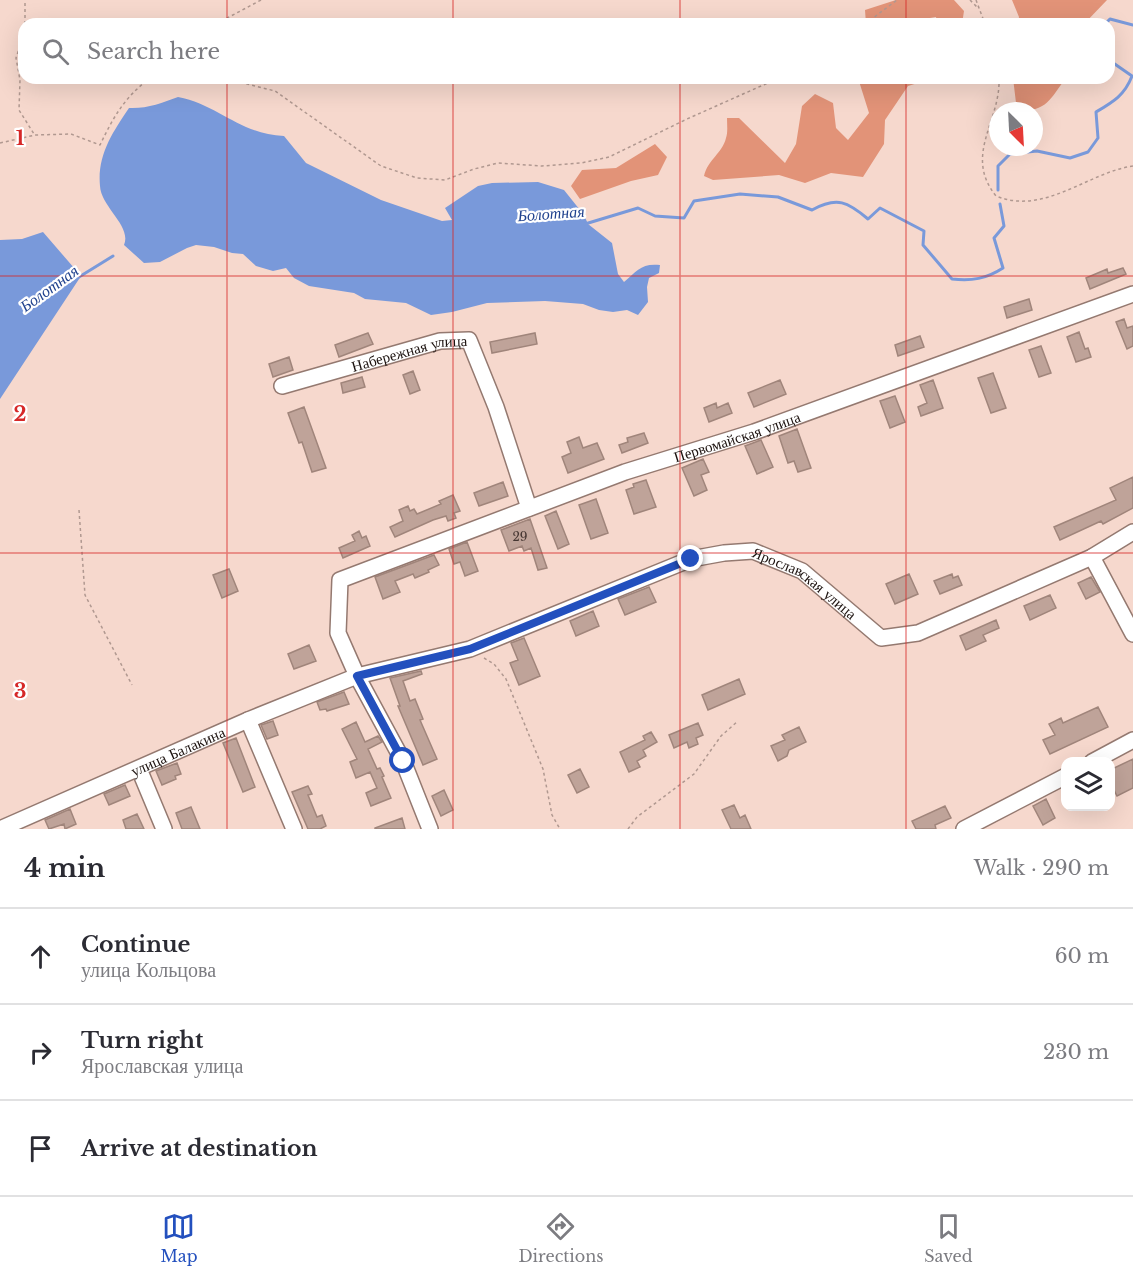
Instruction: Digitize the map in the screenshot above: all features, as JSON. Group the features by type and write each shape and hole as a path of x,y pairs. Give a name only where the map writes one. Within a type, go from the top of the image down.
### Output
{"street":[{"name":"Первомайская улица","path":"357,676 338,633 340,580 625,472 754,432 1133,294"},
{"name":"Набережная улица","path":"282,386 441,341 469,340 496,407 529,508"},
{"name":"Ярославская улица","path":"357,676 470,649 691,559 753,550 802,571 881,639 918,633 1092,557 1133,532"},
{"path":"1092,557 1133,634"},
{"path":"357,676 403,761 430,829"},
{"name":"улица Балакина","path":"0,829 30,823 139,769 248,720 357,676"},
{"path":"248,720 294,829"},
{"path":"1101,757 1133,740"},
{"path":"139,769 164,829"},
{"path":"964,829 1061,778"}],"path":[{"path":"25,18 26,0"},
{"path":"227,18 261,0"},
{"path":"873,18 897,0"},
{"path":"970,0 979,9"},
{"path":"976,0 983,18"},
{"path":"18,52 16,58 18,69"},
{"path":"20,84 19,110 35,135"},
{"path":"0,143 35,135 71,134 100,145 117,111 142,84"},
{"path":"247,84 275,91 381,166 417,178 445,180 498,163 542,166 581,163 609,157 766,84"},
{"path":"998,84 994,109 983,146 982,174 996,196 1016,201 1060,195 1098,177 1133,166"},
{"path":"79,510 85,595 132,686"},
{"path":"470,649 494,664 506,679 543,769 552,815 560,829"},
{"path":"628,829 638,817 694,774 721,736 738,721"}],"shaded area":[{"path":"896,0 954,0 964,11 963,18 866,18 865,10"},
{"path":"1012,0 1107,0 1090,18 1019,17"},
{"path":"860,84 914,84 908,86 885,120 884,144 863,177 831,173 805,183 779,175 713,180 704,176 724,144 727,118 739,118 785,163 796,144 802,106 815,94 833,103 836,128 848,140 869,113"},
{"path":"1014,84 1062,84 1043,105 1043,102 1016,102"},
{"path":"655,144 667,157 658,175 631,181 580,199 571,186 582,170 616,168"}],"water":[{"path":"178,97 206,106 254,130 284,136 306,163 381,200 442,221 452,220 445,208 478,186 492,183 538,182 564,190 584,215 588,224 612,243 618,274 624,282 636,271 648,265 660,265 659,273 649,278 648,302 638,315 627,310 613,312 583,304 545,301 487,303 431,315 406,303 365,299 354,293 309,286 294,278 286,268 273,271 256,266 243,254 214,247 196,245 160,262 144,263 124,245 124,231 102,194 100,175 103,155 129,108 148,107"},
{"path":"43,232 81,276 0,399 0,240 22,239"}],"building":[{"path":"1123,268 1126,274 1090,289 1086,278 1107,269 1108,273"},
{"path":"1029,299 1032,310 1007,318 1004,307"},
{"path":"1124,319 1127,328 1133,326 1133,346 1127,349 1116,322"},
{"path":"1079,332 1085,349 1088,348 1091,357 1076,362 1067,337"},
{"path":"368,333 373,344 339,357 335,345"},
{"path":"535,333 537,344 492,353 490,342"},
{"path":"920,336 924,347 898,356 895,345"},
{"path":"1041,346 1051,373 1039,377 1029,350"},
{"path":"289,357 293,370 273,377 269,364"},
{"path":"413,371 420,390 410,394 403,375"},
{"path":"993,373 1006,408 991,413 978,378"},
{"path":"362,377 365,387 343,393 341,383"},
{"path":"780,380 786,394 754,407 748,393"},
{"path":"933,380 943,408 921,416 918,407 927,403 920,385"},
{"path":"895,396 905,422 890,428 880,401"},
{"path":"716,403 717,408 728,403 732,413 709,422 704,408"},
{"path":"304,407 326,468 312,472 302,442 299,443 288,413"},
{"path":"797,429 811,468 798,472 794,461 788,463 779,436"},
{"path":"644,433 648,443 622,453 619,445 628,442 627,438"},
{"path":"579,437 583,448 597,443 604,459 568,473 562,457 571,453 567,442"},
{"path":"761,440 773,467 757,474 745,446"},
{"path":"703,459 709,472 701,475 707,490 694,496 682,468"},
{"path":"1133,477 1133,508 1103,524 1101,521 1060,540 1054,527 1116,500 1110,488"},
{"path":"646,480 656,507 634,514 626,490 634,487 633,484"},
{"path":"503,482 508,496 479,506 474,493"},
{"path":"453,495 460,511 454,513 456,518 448,521 446,516 433,520 395,537 390,527 403,521 399,510 408,506 410,511 414,509 417,514 441,504 439,501"},
{"path":"596,499 608,533 591,539 579,505"},
{"path":"556,511 569,544 558,549 545,516"},
{"path":"530,519 547,568 538,570 531,548 524,551 522,546 509,551 501,530"},
{"path":"359,531 362,538 366,536 370,546 343,558 339,548 355,541 352,535"},
{"path":"467,542 478,571 465,576 460,562 454,564 449,549"},
{"path":"434,555 439,565 415,578 413,574 395,581 400,592 383,599 375,577"},
{"path":"229,569 238,591 222,598 213,575"},
{"path":"909,574 918,594 895,604 886,584"},
{"path":"952,574 953,578 958,576 962,585 940,594 934,581"},
{"path":"1091,577 1100,592 1086,599 1078,583"},
{"path":"649,587 656,602 625,615 618,599"},
{"path":"1050,595 1056,608 1030,620 1024,606"},
{"path":"593,611 599,626 576,636 570,621"},
{"path":"996,620 999,628 983,635 986,641 966,650 960,636"},
{"path":"524,638 540,676 519,685 510,663 518,660 511,643"},
{"path":"309,645 316,661 294,669 288,654"},
{"path":"421,671 422,674 403,681 410,701 415,699 423,719 420,720 437,759 423,765 398,706 400,706 390,678"},
{"path":"739,679 745,694 708,710 702,695"},
{"path":"344,692 349,704 327,711 326,709 320,710 317,702"},
{"path":"1098,707 1108,727 1050,754 1043,740 1055,735 1049,724 1061,718 1063,723"},
{"path":"273,721 278,735 267,739 261,725"},
{"path":"356,722 365,742 378,736 382,742 368,749 377,769 380,768 384,776 382,777 391,798 371,806 366,793 377,788 370,772 356,778 350,762 357,759 342,729"},
{"path":"698,723 703,735 696,738 698,744 689,748 687,742 674,748 669,735"},
{"path":"799,727 806,742 789,750 787,756 778,761 771,746 785,740 782,735"},
{"path":"651,732 657,742 643,750 646,756 637,761 640,767 629,772 620,752 645,740 643,736"},
{"path":"236,738 255,787 243,792 223,743"},
{"path":"1133,759 1133,788 1117,796 1115,792 1115,768"},
{"path":"177,763 181,774 175,776 176,779 162,785 156,771"},
{"path":"580,769 589,787 577,793 568,775"},
{"path":"125,785 130,796 109,805 104,794"},
{"path":"308,786 312,794 308,795 317,817 322,815 326,826 320,829 308,829 292,792"},
{"path":"444,790 453,810 441,816 432,796"},
{"path":"1046,799 1055,818 1043,825 1033,806"},
{"path":"734,805 740,818 745,815 751,829 731,829 722,810"},
{"path":"945,806 951,818 935,825 936,829 916,829 912,821"},
{"path":"191,807 200,829 182,829 176,813"},
{"path":"70,809 76,824 65,829 64,824 49,829 45,820"},
{"path":"137,814 144,829 126,829 123,820"},
{"path":"402,818 405,829 375,829 375,828"}],"waterway":[{"name":"Болотная","path":"1115,20 1133,25"},
{"name":"Болотная","path":"998,190 998,166 1010,154 1037,151 1070,158 1088,152 1098,138 1096,112 1118,97 1132,76 1115,64"},
{"name":"Болотная","path":"585,224 638,208 655,216 684,218 694,201 740,194 778,197 812,210 828,203 842,203 854,208 868,219 880,208 924,231 923,245 952,279 966,280 985,277 1003,268 994,238 1004,226 1000,204"},
{"name":"Болотная","path":"79,277 113,256"}],"route":[{"path":"403,761 357,676 470,649 691,559"}]}
